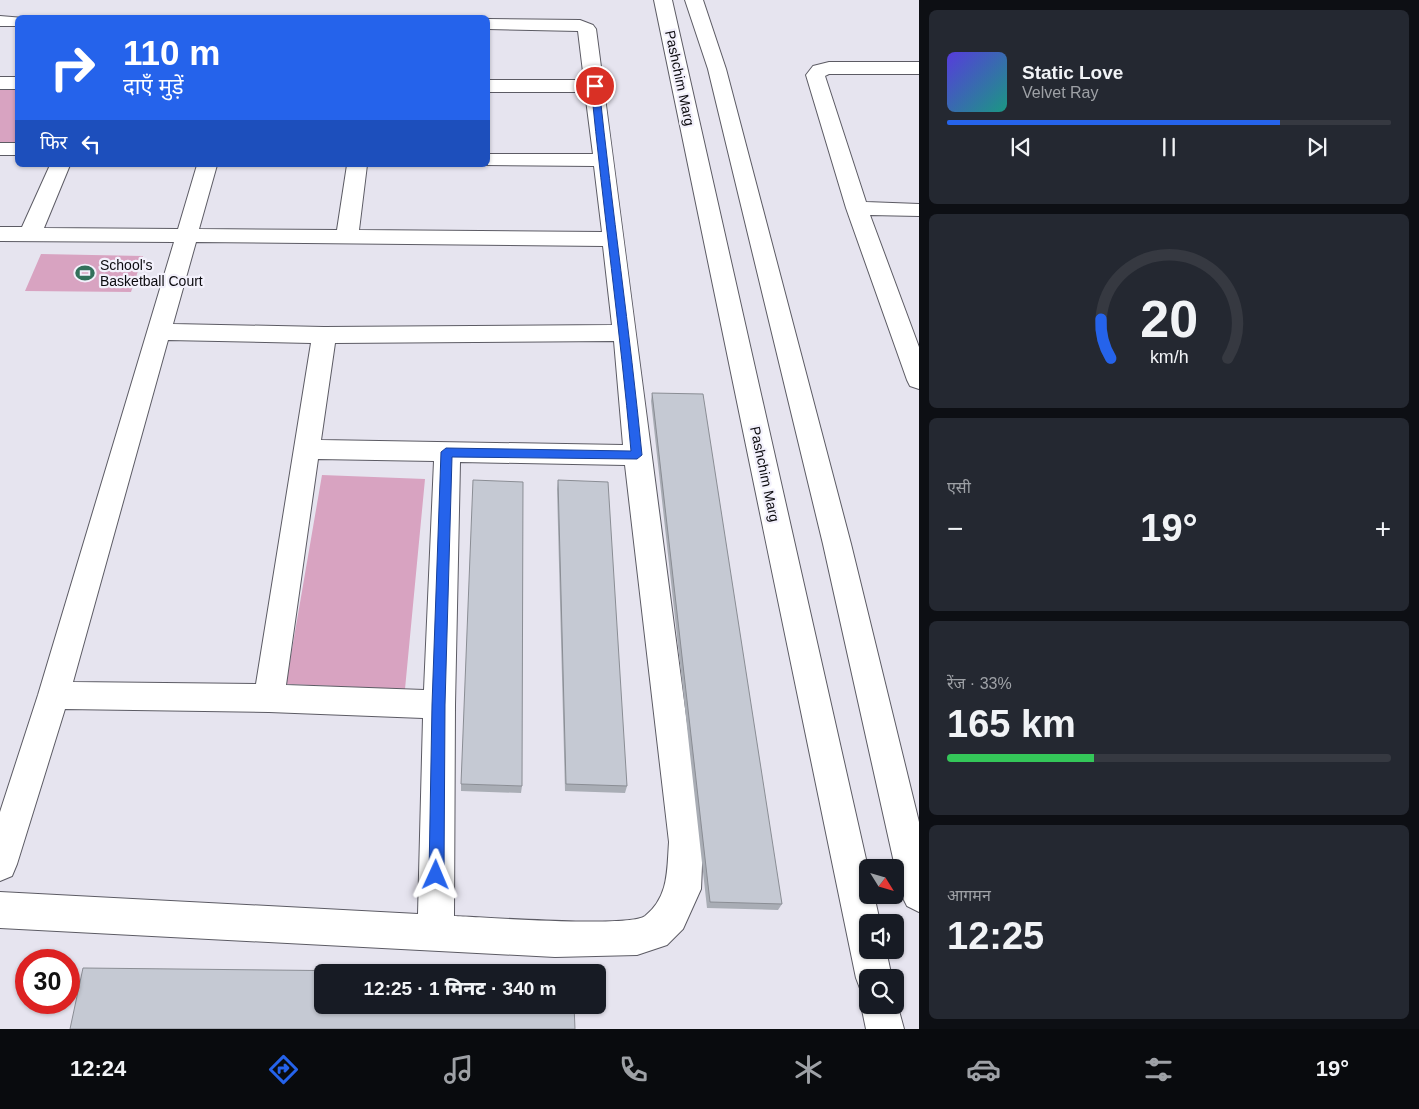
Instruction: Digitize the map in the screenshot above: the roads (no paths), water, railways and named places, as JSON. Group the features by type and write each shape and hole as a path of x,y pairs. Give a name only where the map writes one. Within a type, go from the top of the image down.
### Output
{"street":[{"name":"Pashchim Marg","path":"663,0 860,914"},
{"path":"694,0 717,70 838,544 919,894"},
{"path":"0,21 15,21"},
{"path":"0,910 554,939 637,937 654,932 670,916 683,889 686,842 637,455 625,333 587,30 584,26 490,24"},
{"path":"919,68 829,68 820,70 815,75 857,208 919,380"},
{"path":"0,83 15,83"},
{"path":"490,86 595,86"},
{"path":"0,149 15,150"},
{"path":"490,160 602,160"},
{"path":"30,234 59,167"},
{"path":"0,864 54,695 206,167"},
{"path":"347,237 357,167"},
{"path":"857,208 919,210"},
{"path":"0,234 612,239"},
{"path":"158,332 324,335 625,333"},
{"path":"269,698 324,335"},
{"path":"307,449 637,455"},
{"path":"436,932 439,705 446,452"},
{"path":"54,695 269,698 439,705"},
{"path":"882,1014 885,1029"}],"place":[{"name":"School's Basketball Court","path":"85,273"}]}
